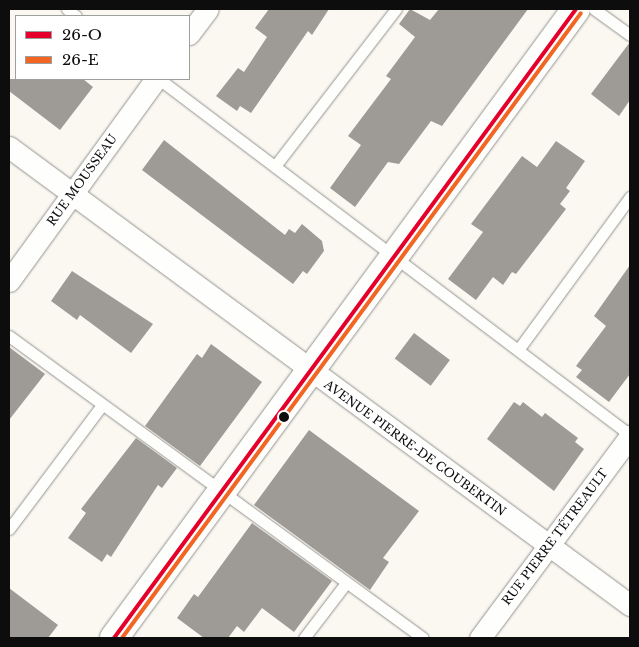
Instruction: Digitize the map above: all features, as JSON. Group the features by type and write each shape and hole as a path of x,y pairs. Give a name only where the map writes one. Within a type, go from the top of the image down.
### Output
{"street":[{"path":"190,33 208,9"},
{"path":"114,638 312,374 393,256 576,9"},
{"name":"RUE MOUSSEAU","path":"9,281 156,80"},
{"name":"AVENUE PIERRE-DE COUBERTIN","path":"9,147 312,374 630,605"},
{"name":"RUE PIERRE TÉTREAULT","path":"480,638 630,435"}],"lane":[{"path":"275,166 396,9"},
{"path":"594,9 630,35"},
{"path":"158,80 630,435"},
{"path":"518,350 630,197"},
{"path":"9,336 222,494 423,638"},
{"path":"9,529 102,405"},
{"path":"304,638 346,583"}],"building":[{"path":"269,9 329,9 312,35 308,31 251,113 240,106 237,111 216,96 238,68 244,72 267,37 255,28"},
{"path":"410,9 430,20 439,9 528,9 442,126 431,121 399,164 388,162 355,207 330,188 361,145 348,136 391,79 386,76 415,37 399,24"},
{"path":"630,42 630,100 619,116 591,94"},
{"path":"9,79 84,80 93,87 60,130 9,91"},
{"path":"164,140 285,235 289,229 295,233 302,224 322,241 324,251 307,274 303,271 293,284 142,170"},
{"path":"556,141 585,161 566,188 570,191 560,204 566,209 516,274 512,272 503,285 493,277 476,300 448,279 483,232 471,224 522,156 537,167"},
{"path":"630,265 630,374 609,402 576,377 582,370 576,366 606,326 594,316"},
{"path":"72,271 153,324 131,353 80,315 77,320 51,301"},
{"path":"414,333 450,360 431,386 395,359"},
{"path":"211,344 262,382 200,466 145,426 197,354 202,358"},
{"path":"9,347 45,374 9,420"},
{"path":"514,402 520,406 523,402 542,417 545,413 578,438 575,442 584,449 554,491 487,439"},
{"path":"309,430 419,511 383,558 389,562 370,590 254,505"},
{"path":"136,438 177,468 162,488 158,485 111,557 107,554 102,562 68,538 86,513 81,509"},
{"path":"252,523 332,581 294,632 262,608 244,632 237,626 228,638 204,638 177,618 194,594 198,597"},
{"path":"9,588 58,625 48,638 9,638"}],"transit line":[{"name":"26-O","path":"114,638 576,9"},
{"name":"26-E","path":"122,638 581,13"}]}
